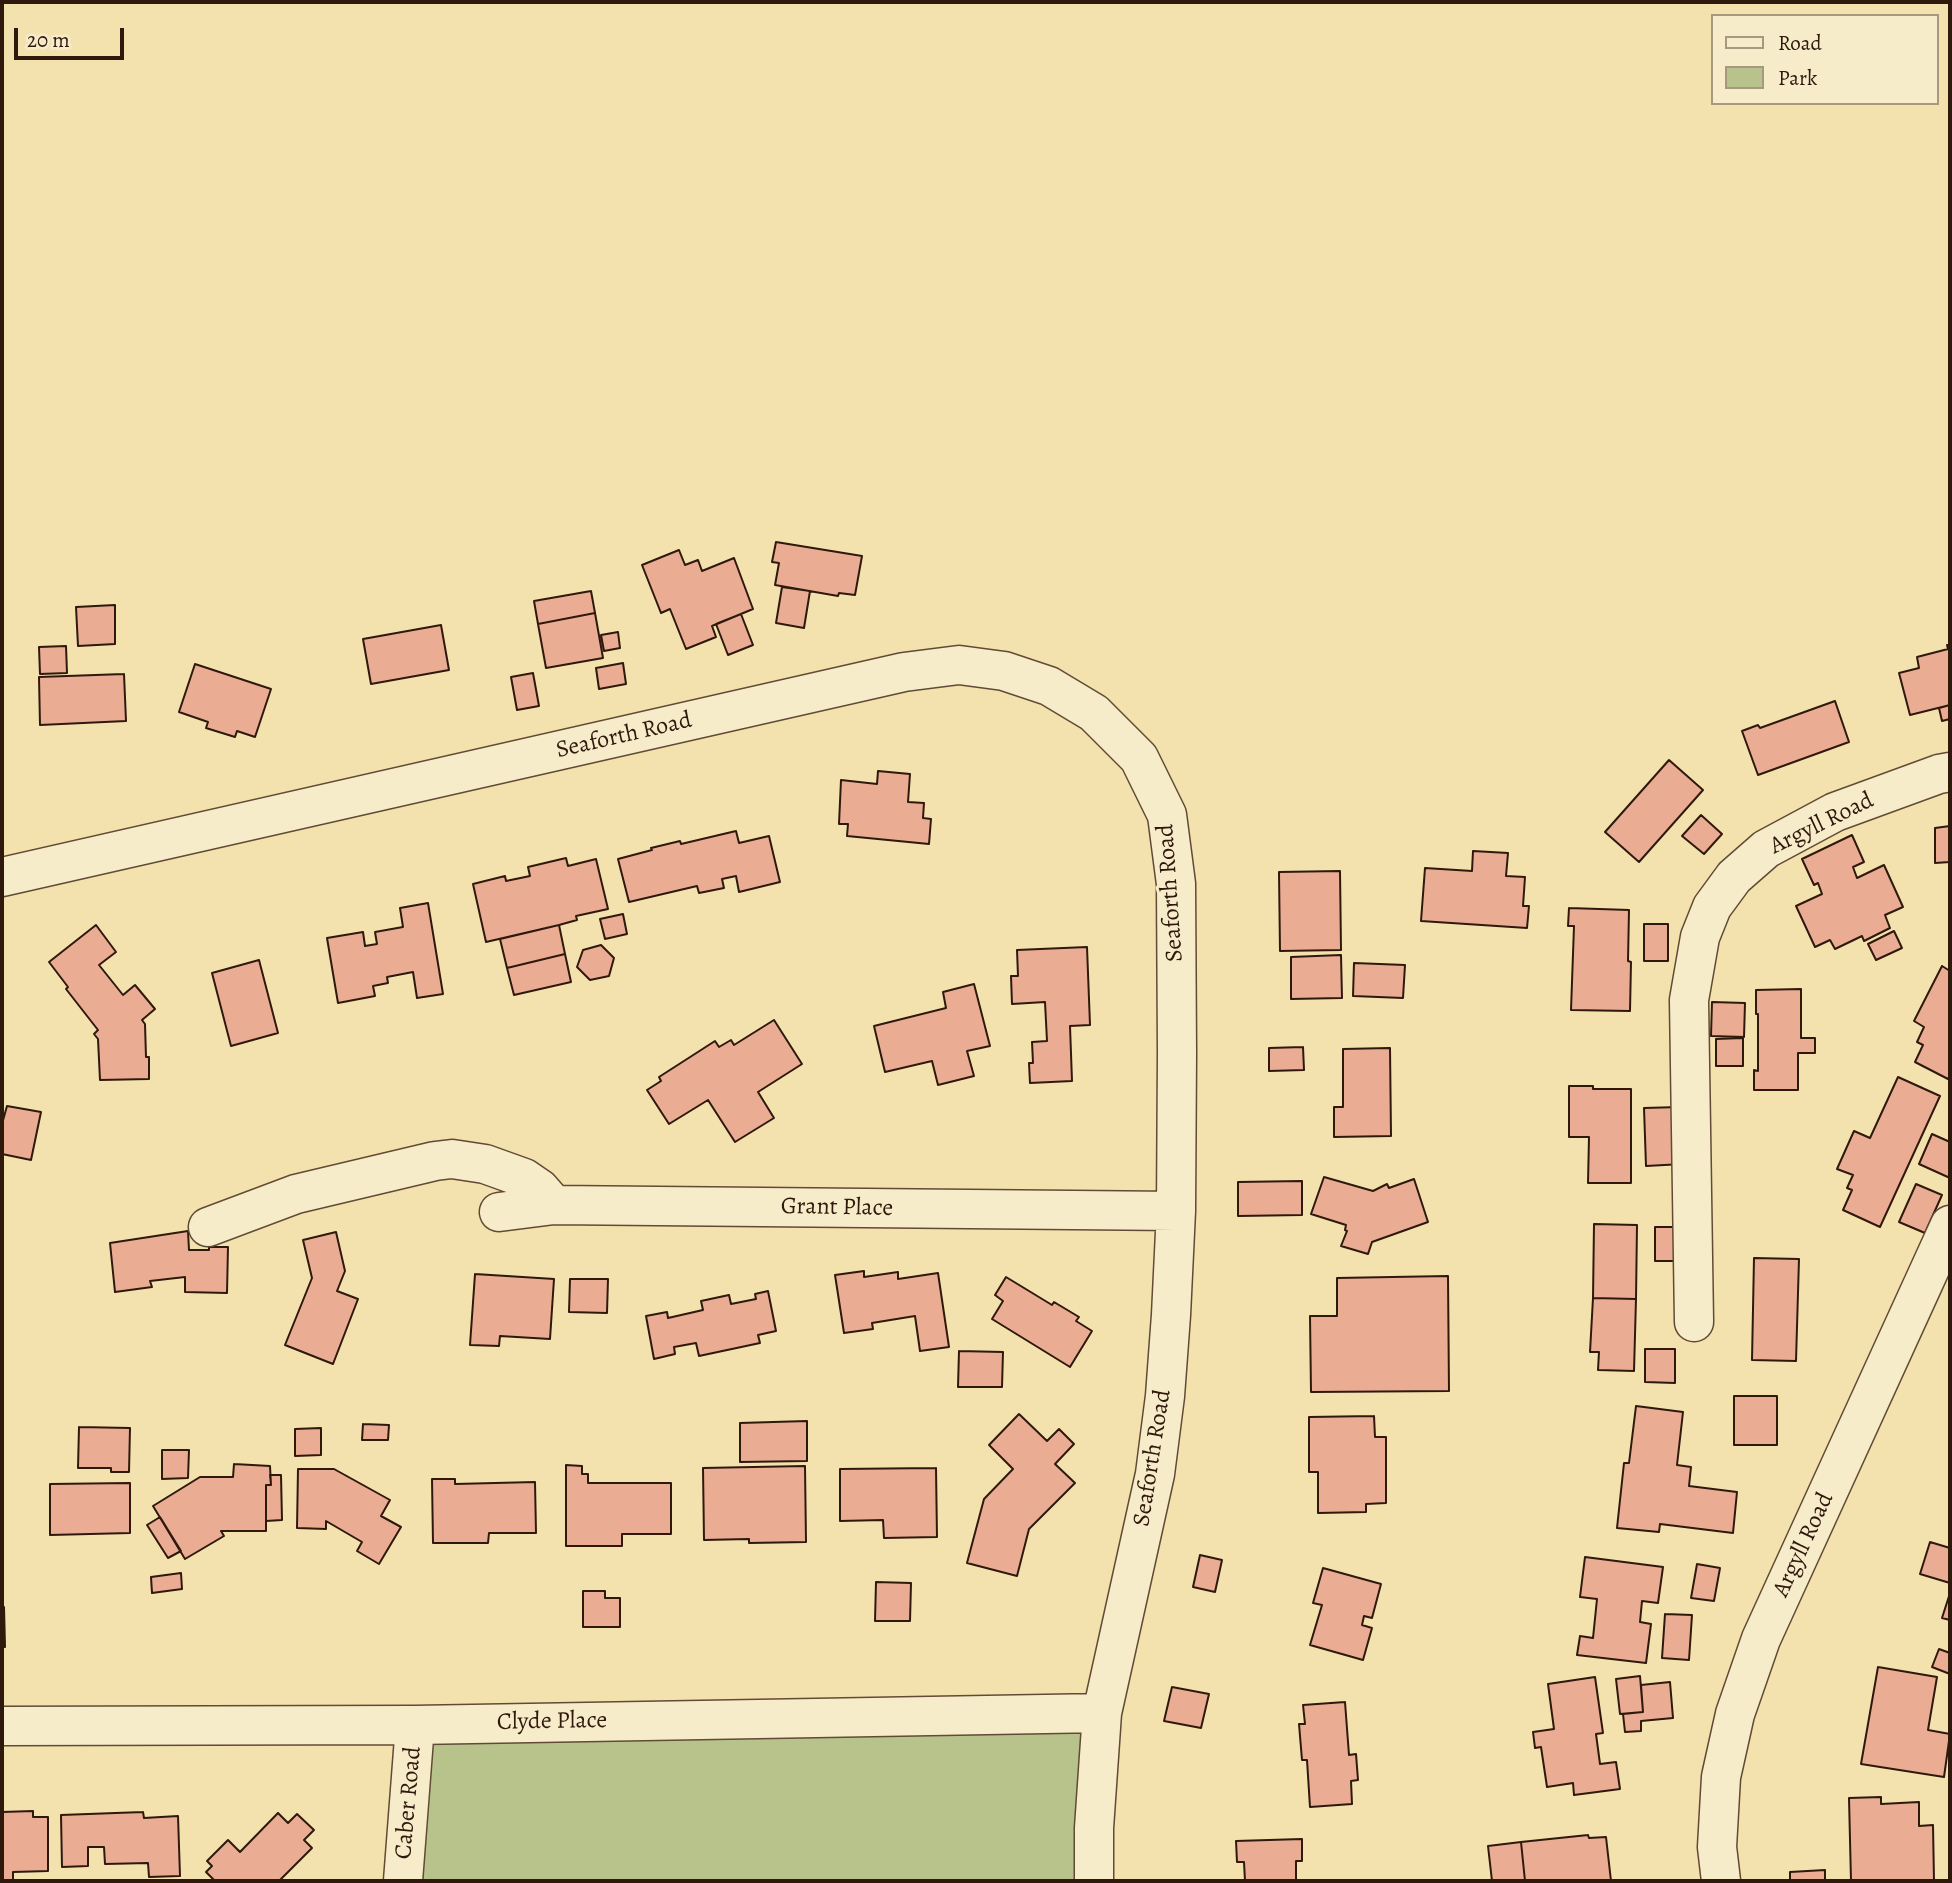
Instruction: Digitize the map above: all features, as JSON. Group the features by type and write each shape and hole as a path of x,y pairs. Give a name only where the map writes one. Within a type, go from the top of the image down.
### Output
{"street":[{"name":"Seaforth Road","path":"2,877 904,673 960,665 1004,671 1049,686 1094,713 1139,758 1167,815 1176,884 1177,1054 1176,1210 1165,1396 1155,1474 1102,1713 1094,1828 1094,1881"},
{"name":"Argyll Road","path":"1694,1322 1689,1000 1700,937 1712,907 1734,877 1766,849 1835,812 1950,772"},
{"path":"208,1227 296,1194 452,1159 485,1164 524,1178 540,1189 554,1205"},
{"name":"Grant Place","path":"499,1212 554,1205 1176,1210"},
{"name":"Argyll Road","path":"1720,1881 1717,1847 1721,1777 1739,1701 1761,1639 1950,1225"},
{"name":"Clyde Place","path":"2,1726 415,1725 1102,1713"},
{"name":"Caber Road","path":"403,1881 415,1725"}],"green space":[{"path":"1105,1711 1098,1881 402,1881 413,1726"}],"building":[{"path":"776,542 862,556 855,595 839,593 838,596 775,585 779,563 772,562"},
{"path":"679,550 685,565 698,560 702,571 734,558 753,609 712,626 716,637 686,649 670,609 661,613 642,565"},
{"path":"782,587 810,591 804,628 776,623"},
{"path":"591,591 595,613 538,624 534,601"},
{"path":"115,605 115,644 78,646 76,607"},
{"path":"595,613 603,658 546,668 538,624"},
{"path":"741,614 753,645 728,655 716,624"},
{"path":"441,625 449,670 371,684 363,639"},
{"path":"618,632 620,648 604,651 601,635"},
{"path":"1947,645 1950,645 1950,705 1910,715 1899,673 1919,668 1917,657 1948,649"},
{"path":"66,646 67,673 40,674 39,647"},
{"path":"623,663 626,684 599,689 596,668"},
{"path":"195,664 271,689 255,737 237,731 235,737 206,728 208,722 179,712"},
{"path":"533,673 539,706 517,710 511,677"},
{"path":"124,674 126,721 40,725 39,677"},
{"path":"1835,701 1849,742 1758,775 1742,731 1758,725 1760,728"},
{"path":"1950,705 1950,719 1942,721 1939,708"},
{"path":"1669,760 1703,790 1639,862 1605,832"},
{"path":"878,771 910,774 908,802 924,803 923,818 931,819 929,844 847,836 848,824 839,824 841,780 877,784"},
{"path":"1701,815 1722,834 1704,854 1682,836"},
{"path":"1950,826 1950,862 1935,863 1935,828"},
{"path":"736,831 739,843 769,836 780,882 739,892 736,876 722,879 724,888 699,893 697,886 629,902 618,859 680,841 681,844"},
{"path":"1852,835 1864,862 1853,867 1857,878 1884,865 1903,907 1885,915 1890,928 1864,941 1862,936 1835,949 1830,940 1815,947 1796,906 1822,894 1818,883 1814,885 1802,859"},
{"path":"1473,851 1508,853 1506,876 1525,877 1523,906 1529,906 1527,928 1421,921 1425,868 1472,871"},
{"path":"566,858 568,866 596,859 608,909 576,916 577,920 559,925 486,942 473,884 505,876 506,881 530,876 528,867"},
{"path":"1340,871 1341,950 1280,951 1279,872"},
{"path":"428,903 443,994 417,998 413,972 387,977 388,983 373,986 375,996 338,1003 327,938 363,932 365,946 377,944 375,932 403,927 400,908"},
{"path":"1569,908 1629,910 1630,1011 1571,1010 1574,926 1568,926"},
{"path":"623,914 627,934 605,939 600,919"},
{"path":"1644,924 1668,924 1668,961 1644,961"},
{"path":"96,925 116,952 99,965 123,995 135,985 155,1009 142,1020 145,1024 146,1057 149,1057 149,1079 100,1080 98,1039 94,1034 98,1030 49,962"},
{"path":"559,925 565,954 507,968 500,939"},
{"path":"1894,931 1902,948 1876,960 1868,944"},
{"path":"601,945 614,958 609,976 590,980 577,967 583,950"},
{"path":"1087,947 1090,1025 1070,1026 1072,1081 1030,1083 1032,1042 1047,1041 1045,1002 1012,1004 1011,976 1018,976 1017,950"},
{"path":"565,954 571,982 514,995 507,968"},
{"path":"1341,955 1342,998 1291,999 1291,957"},
{"path":"259,960 278,1033 231,1046 212,973"},
{"path":"1354,963 1405,965 1403,998 1353,996"},
{"path":"1942,966 1950,971 1948,1079 1915,1062 1923,1045 1917,1042 1924,1027 1914,1021"},
{"path":"974,984 990,1046 967,1051 974,1076 938,1085 932,1061 885,1072 874,1026 946,1008 943,992"},
{"path":"1801,989 1801,1038 1815,1038 1815,1053 1798,1053 1798,1090 1754,1090 1754,1070 1758,1071 1756,990"},
{"path":"1712,1002 1745,1003 1744,1037 1711,1036"},
{"path":"774,1020 802,1064 758,1092 774,1118 735,1142 708,1100 669,1124 647,1090 661,1081 659,1077 715,1041 719,1047 731,1040 734,1045"},
{"path":"1743,1038 1743,1066 1716,1066 1716,1039"},
{"path":"1303,1047 1304,1070 1269,1071 1269,1048"},
{"path":"1390,1048 1391,1136 1334,1137 1334,1107 1343,1107 1343,1049"},
{"path":"1898,1077 1940,1096 1880,1227 1843,1210 1852,1190 1847,1188 1853,1175 1837,1169 1854,1131 1870,1138"},
{"path":"1569,1086 1631,1089 1631,1183 1588,1183 1589,1137 1569,1137"},
{"path":"7,1106 41,1112 31,1160 2,1154 2,1124"},
{"path":"1680,1107 1683,1164 1646,1166 1644,1108"},
{"path":"1932,1134 1950,1142 1950,1178 1919,1164"},
{"path":"1324,1177 1373,1191 1387,1184 1389,1188 1414,1179 1428,1222 1372,1242 1368,1254 1341,1246 1347,1231 1346,1225 1311,1214"},
{"path":"1302,1181 1302,1215 1238,1216 1238,1182"},
{"path":"1916,1184 1942,1195 1925,1233 1899,1222"},
{"path":"1594,1224 1637,1225 1636,1299 1593,1298"},
{"path":"1655,1227 1683,1227 1683,1261 1655,1261"},
{"path":"188,1231 189,1250 228,1247 227,1293 185,1292 185,1277 150,1281 152,1287 115,1292 110,1243"},
{"path":"336,1232 345,1271 337,1291 358,1299 333,1364 285,1345 312,1278 303,1240"},
{"path":"1754,1258 1799,1259 1796,1361 1752,1360"},
{"path":"864,1271 864,1277 898,1272 898,1279 938,1273 949,1347 920,1351 915,1316 872,1323 873,1329 844,1333 835,1275"},
{"path":"475,1274 554,1279 550,1339 500,1336 499,1346 470,1345"},
{"path":"1448,1276 1449,1391 1311,1392 1310,1316 1337,1316 1337,1278"},
{"path":"1006,1277 1052,1305 1054,1302 1079,1317 1076,1321 1092,1331 1070,1367 992,1319 1003,1301 995,1295"},
{"path":"570,1279 608,1279 607,1313 569,1312"},
{"path":"768,1291 776,1331 758,1335 760,1343 699,1356 696,1343 674,1347 675,1354 654,1359 646,1316 667,1312 668,1318 703,1310 701,1301 729,1295 731,1304 756,1299 755,1294"},
{"path":"1593,1298 1636,1299 1634,1371 1598,1370 1599,1352 1590,1352"},
{"path":"1645,1349 1675,1349 1675,1383 1645,1382"},
{"path":"959,1351 1003,1352 1002,1387 958,1387"},
{"path":"1734,1396 1777,1396 1777,1445 1734,1445"},
{"path":"1636,1406 1683,1412 1677,1465 1691,1467 1689,1486 1737,1492 1733,1533 1660,1524 1659,1532 1617,1528 1624,1463 1629,1463"},
{"path":"1019,1414 1047,1441 1059,1429 1074,1444 1055,1464 1075,1483 1029,1529 1017,1576 967,1563 984,1499 1013,1469 989,1445"},
{"path":"1374,1416 1375,1437 1386,1437 1386,1503 1366,1504 1366,1512 1318,1513 1318,1472 1309,1472 1309,1417"},
{"path":"807,1421 807,1461 740,1462 740,1423"},
{"path":"363,1424 389,1425 388,1440 362,1440"},
{"path":"79,1427 130,1428 129,1472 111,1472 111,1468 78,1468"},
{"path":"321,1428 321,1455 295,1456 295,1429"},
{"path":"162,1450 189,1450 188,1478 162,1479"},
{"path":"234,1464 270,1466 271,1485 266,1485 266,1531 221,1531 224,1536 185,1559 153,1506 200,1477 233,1477"},
{"path":"566,1465 582,1466 582,1474 588,1474 588,1483 671,1483 671,1534 622,1534 622,1546 566,1546"},
{"path":"805,1466 806,1542 749,1543 749,1539 704,1540 703,1468"},
{"path":"936,1468 937,1537 884,1538 883,1520 840,1521 840,1469"},
{"path":"298,1469 334,1469 390,1500 381,1516 401,1527 379,1564 357,1551 362,1542 326,1521 326,1529 297,1528"},
{"path":"270,1475 281,1475 282,1520 266,1521 266,1485 271,1485"},
{"path":"432,1479 455,1479 455,1484 535,1482 536,1533 489,1533 488,1543 433,1543"},
{"path":"130,1483 130,1533 50,1535 50,1484"},
{"path":"160,1517 181,1551 168,1558 147,1525"},
{"path":"1930,1542 1950,1548 1950,1583 1920,1574"},
{"path":"1200,1555 1222,1560 1215,1592 1193,1587"},
{"path":"1585,1557 1663,1567 1658,1603 1642,1601 1640,1622 1651,1624 1646,1663 1577,1655 1580,1636 1593,1638 1597,1599 1580,1597"},
{"path":"1697,1564 1720,1568 1714,1601 1691,1598"},
{"path":"1323,1568 1381,1584 1372,1618 1364,1616 1362,1625 1372,1628 1363,1660 1310,1645 1322,1605 1313,1603"},
{"path":"181,1573 182,1589 152,1593 151,1577"},
{"path":"876,1582 911,1583 910,1621 875,1621"},
{"path":"583,1591 605,1591 605,1598 620,1598 620,1627 583,1627"},
{"path":"1950,1593 1950,1620 1942,1618"},
{"path":"4,1607 5,1647 2,1647"},
{"path":"1665,1614 1692,1615 1689,1660 1662,1658"},
{"path":"1939,1649 1950,1653 1950,1674 1932,1667"},
{"path":"1878,1667 1937,1677 1928,1730 1950,1734 1944,1777 1861,1764"},
{"path":"1640,1676 1643,1712 1620,1714 1616,1679"},
{"path":"1595,1677 1603,1733 1596,1734 1600,1764 1616,1762 1620,1789 1574,1795 1573,1783 1547,1787 1541,1747 1535,1748 1533,1732 1554,1729 1548,1684"},
{"path":"1670,1682 1673,1718 1641,1721 1641,1731 1625,1732 1623,1714 1643,1712 1641,1685"},
{"path":"1172,1687 1209,1694 1201,1728 1164,1721"},
{"path":"1345,1702 1349,1755 1356,1754 1358,1780 1351,1781 1352,1804 1310,1807 1307,1760 1302,1760 1299,1724 1305,1724 1303,1705"},
{"path":"1881,1797 1881,1804 1919,1802 1919,1826 1933,1825 1934,1881 1851,1881 1849,1798"},
{"path":"33,1811 33,1817 48,1817 48,1871 13,1872 13,1881 2,1881 2,1812"},
{"path":"143,1812 144,1818 178,1816 180,1876 149,1877 148,1863 105,1864 104,1847 88,1847 88,1866 62,1867 61,1815"},
{"path":"278,1813 288,1823 297,1814 314,1830 304,1840 312,1848 279,1881 215,1881 206,1872 212,1866 207,1861 228,1840 240,1852"},
{"path":"1588,1835 1589,1838 1606,1837 1611,1881 1525,1881 1521,1842"},
{"path":"1302,1839 1302,1861 1296,1861 1296,1881 1245,1881 1244,1862 1237,1862 1236,1841"},
{"path":"1521,1842 1525,1881 1492,1881 1488,1846"},
{"path":"1825,1870 1825,1881 1790,1881 1790,1872"}]}
